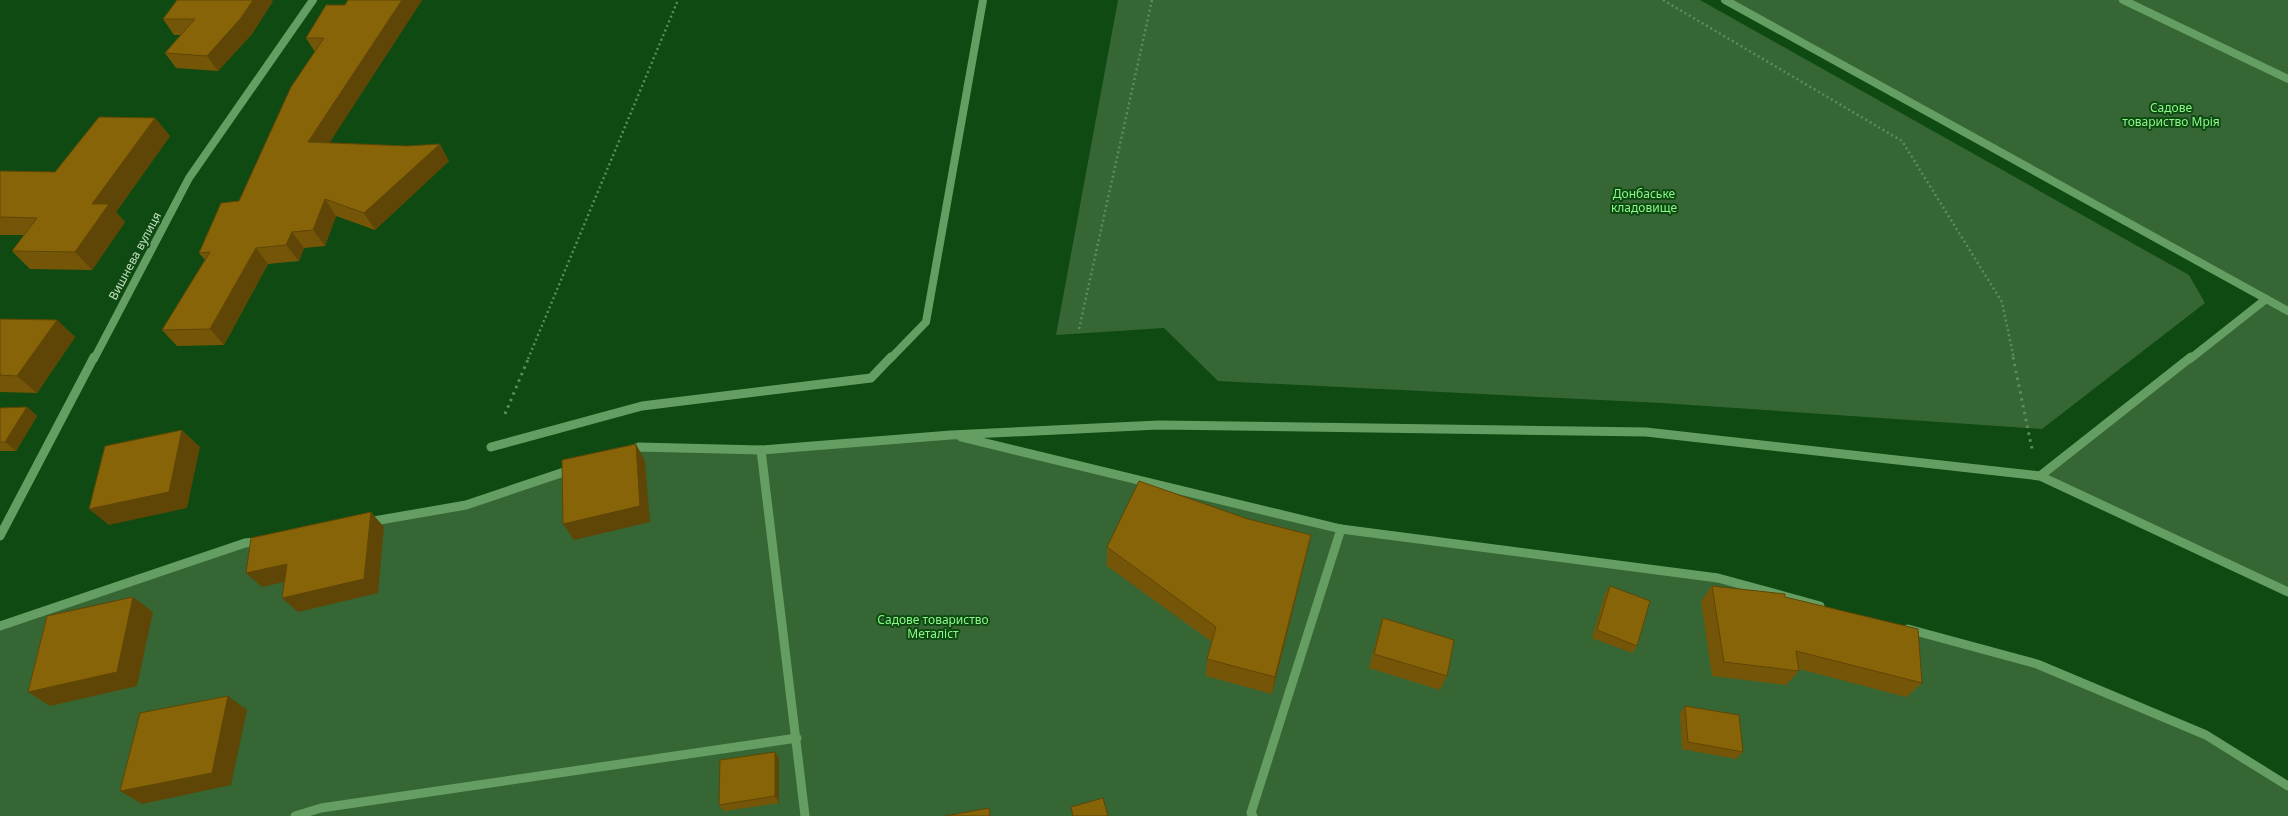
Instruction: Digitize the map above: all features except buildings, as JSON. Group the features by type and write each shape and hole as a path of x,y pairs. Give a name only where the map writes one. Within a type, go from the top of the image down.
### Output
{"street":[{"name":"Вишнева вулиця","path":"0,536 189,178 313,0"},
{"path":"491,447 642,406 871,378 926,322 983,0"},
{"path":"1725,0 2288,311"},
{"path":"2123,0 2288,79"},
{"path":"2040,476 2266,299"},
{"path":"621,453 639,447 761,450 951,435 1159,425 1646,432 2040,476 2288,592"},
{"path":"951,435 1341,528 1718,578 1831,608"},
{"path":"761,450 797,738 804,816"},
{"path":"361,523 466,505 585,465"},
{"path":"1253,816 1251,813 1341,528"},
{"path":"0,626 245,544 274,538"},
{"path":"1896,626 2037,664 2206,736 2288,786"},
{"path":"295,816 321,808 797,738"}],"path":[{"path":"491,447 678,0"},
{"path":"1079,329 1152,0"},
{"path":"1666,1 1902,141 2002,302 2029,442 2040,476"}],"green space":[{"name":"Донбаське кладовище","path":"1118,0 1700,0 2189,275 2205,303 2042,429 1661,403 1218,381 1164,328 1056,335"},
{"name":"Садове товариство Мрія","path":"1725,0 2288,0 2288,592 2040,476 2265,299"},
{"name":"Садове товариство Металіст","path":"951,435 1341,529 1718,578 2037,664 2206,736 2288,786 2288,816 0,816 0,626 245,543 466,505 639,447 761,450"}]}
